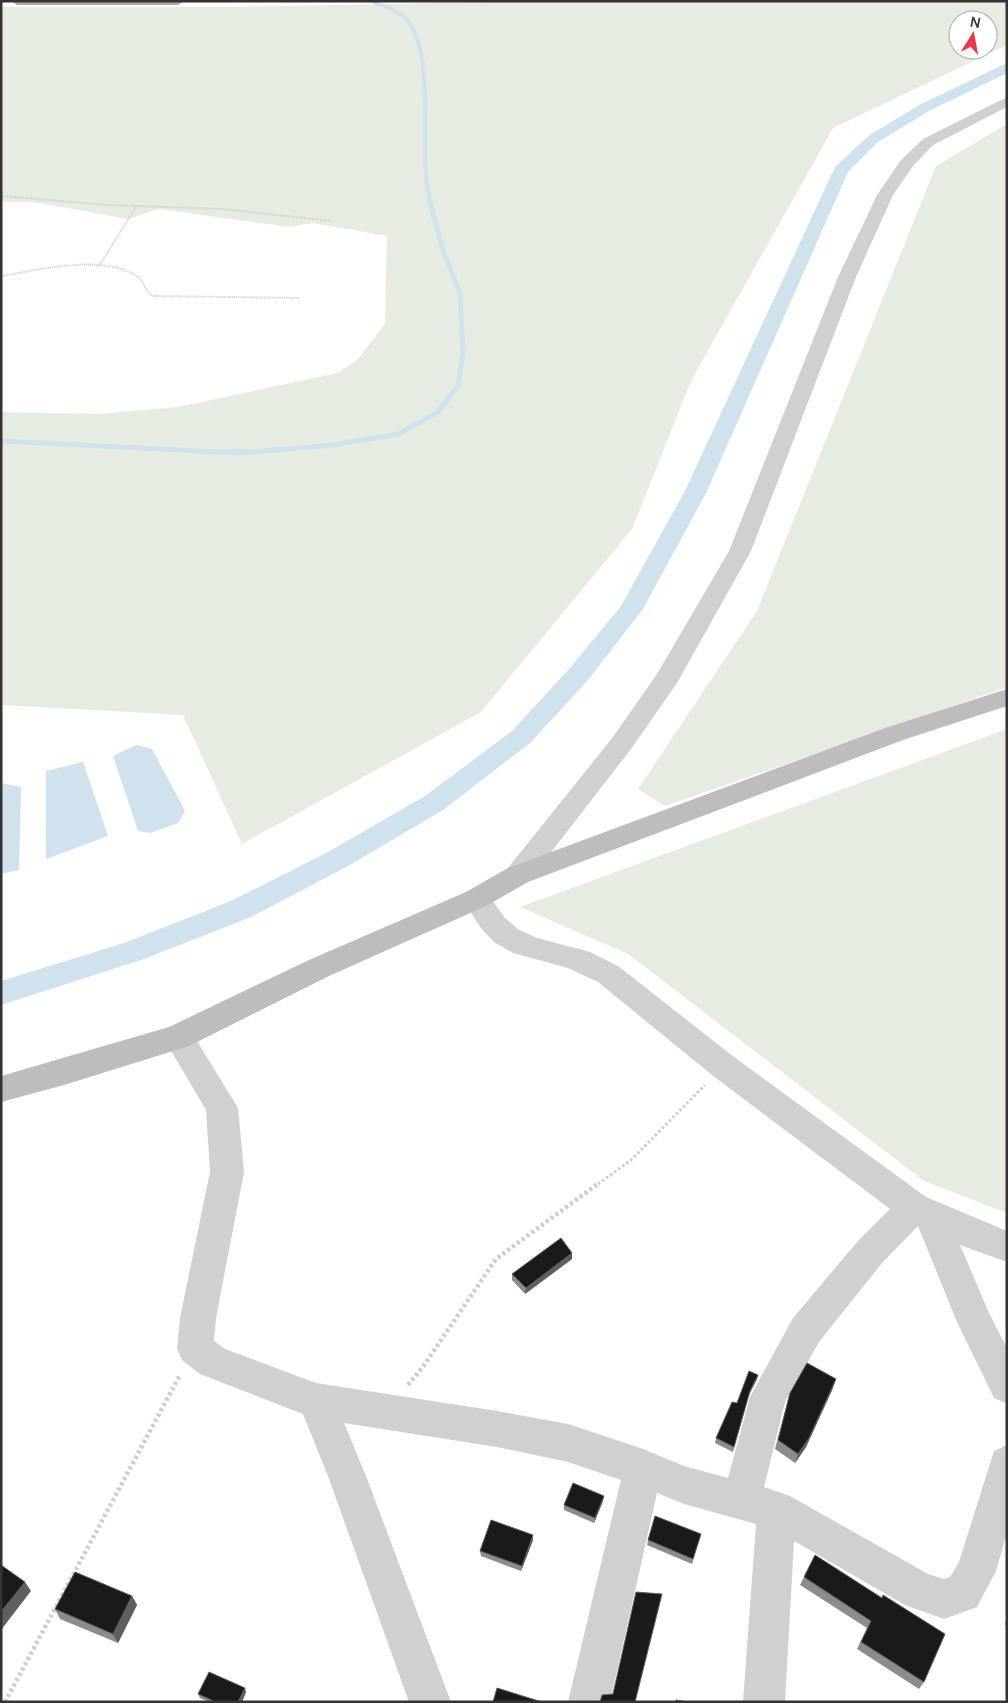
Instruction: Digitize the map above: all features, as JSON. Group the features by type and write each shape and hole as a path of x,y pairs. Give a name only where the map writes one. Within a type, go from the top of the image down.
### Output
{"main road":[{"path":"17,1 72,3 178,1"}],"street":[{"path":"518,875 622,743 668,678 740,551 847,277 885,195 907,163 928,142 1007,101"},
{"path":"1,1089 178,1037 319,968 476,899 518,875 894,734 1007,696"},
{"path":"476,899 496,926 508,938 542,952 569,957 590,964 608,974 723,1066 922,1210 981,1238 1007,1247"},
{"path":"178,1037 222,1108 227,1172 198,1318 195,1348 213,1362 316,1401 497,1429 568,1443 643,1468 684,1485 759,1505 888,1572 918,1591 944,1599 963,1593 976,1571 1007,1464"},
{"path":"922,1210 1007,1386"},
{"path":"764,1702 759,1505 768,1398 806,1330 870,1252 922,1210"},
{"path":"316,1401 347,1476 430,1702"},
{"path":"588,1702 643,1468"}],"path":[{"path":"1,196 136,207 214,208 332,222"},
{"path":"99,266 136,207"},
{"path":"1,276 99,266 121,268 138,276 146,292 152,296 300,298"},
{"path":"385,1412 422,1368 496,1259 631,1160 723,1066"},
{"path":"5,1702 195,1348"}],"shaded area":[{"path":"554,1 1007,1 1007,45 998,49 998,10 948,10 948,60 976,60 833,128 691,381 632,529 481,712 242,844 183,715 1,705 1,412 98,414 178,407 338,373 358,359 385,324 387,236 313,223 289,227 159,209 128,219 34,202 1,202 1,7 227,7"},
{"path":"1007,124 1007,687 665,806 638,789 757,611 936,166"},
{"path":"1007,729 1007,1213 924,1181 628,954 520,907"}],"water":[{"path":"136,745 152,749 185,811 178,823 150,833 138,831 113,756"},
{"path":"83,762 108,836 46,859 46,771"},
{"path":"1,783 21,787 19,870 1,874"}],"building":[{"path":"561,1238 572,1253 526,1288 512,1274"},
{"path":"807,1363 836,1379 809,1438 798,1454 778,1440 790,1393"},
{"path":"749,1371 758,1375 750,1391 734,1447 716,1438 732,1402 737,1403"},
{"path":"573,1483 604,1496 595,1518 564,1505"},
{"path":"655,1516 701,1534 693,1559 648,1540"},
{"path":"491,1520 533,1535 522,1566 480,1551"},
{"path":"815,1555 882,1598 883,1595 945,1634 924,1682 861,1642 871,1621 804,1577"},
{"path":"1,1565 25,1582 1,1612"},
{"path":"75,1572 132,1596 113,1634 55,1609"},
{"path":"636,1592 662,1594 635,1702 600,1702 602,1695 613,1694"},
{"path":"209,1672 245,1688 238,1702 216,1702 198,1694"},
{"path":"497,1688 542,1702 493,1702"}],"waterway":[{"path":"372,1 403,16 414,31 421,51 425,102 425,156 430,200"},
{"path":"1,993 134,951 241,909 338,859 434,803 521,737 579,674 631,609 696,491 841,170 873,139 924,108 1007,67"},
{"path":"1,441 238,453 333,445 398,434 437,413 458,386 463,352 460,293 444,253 429,199"},
{"path":"226,452 245,452"}]}
